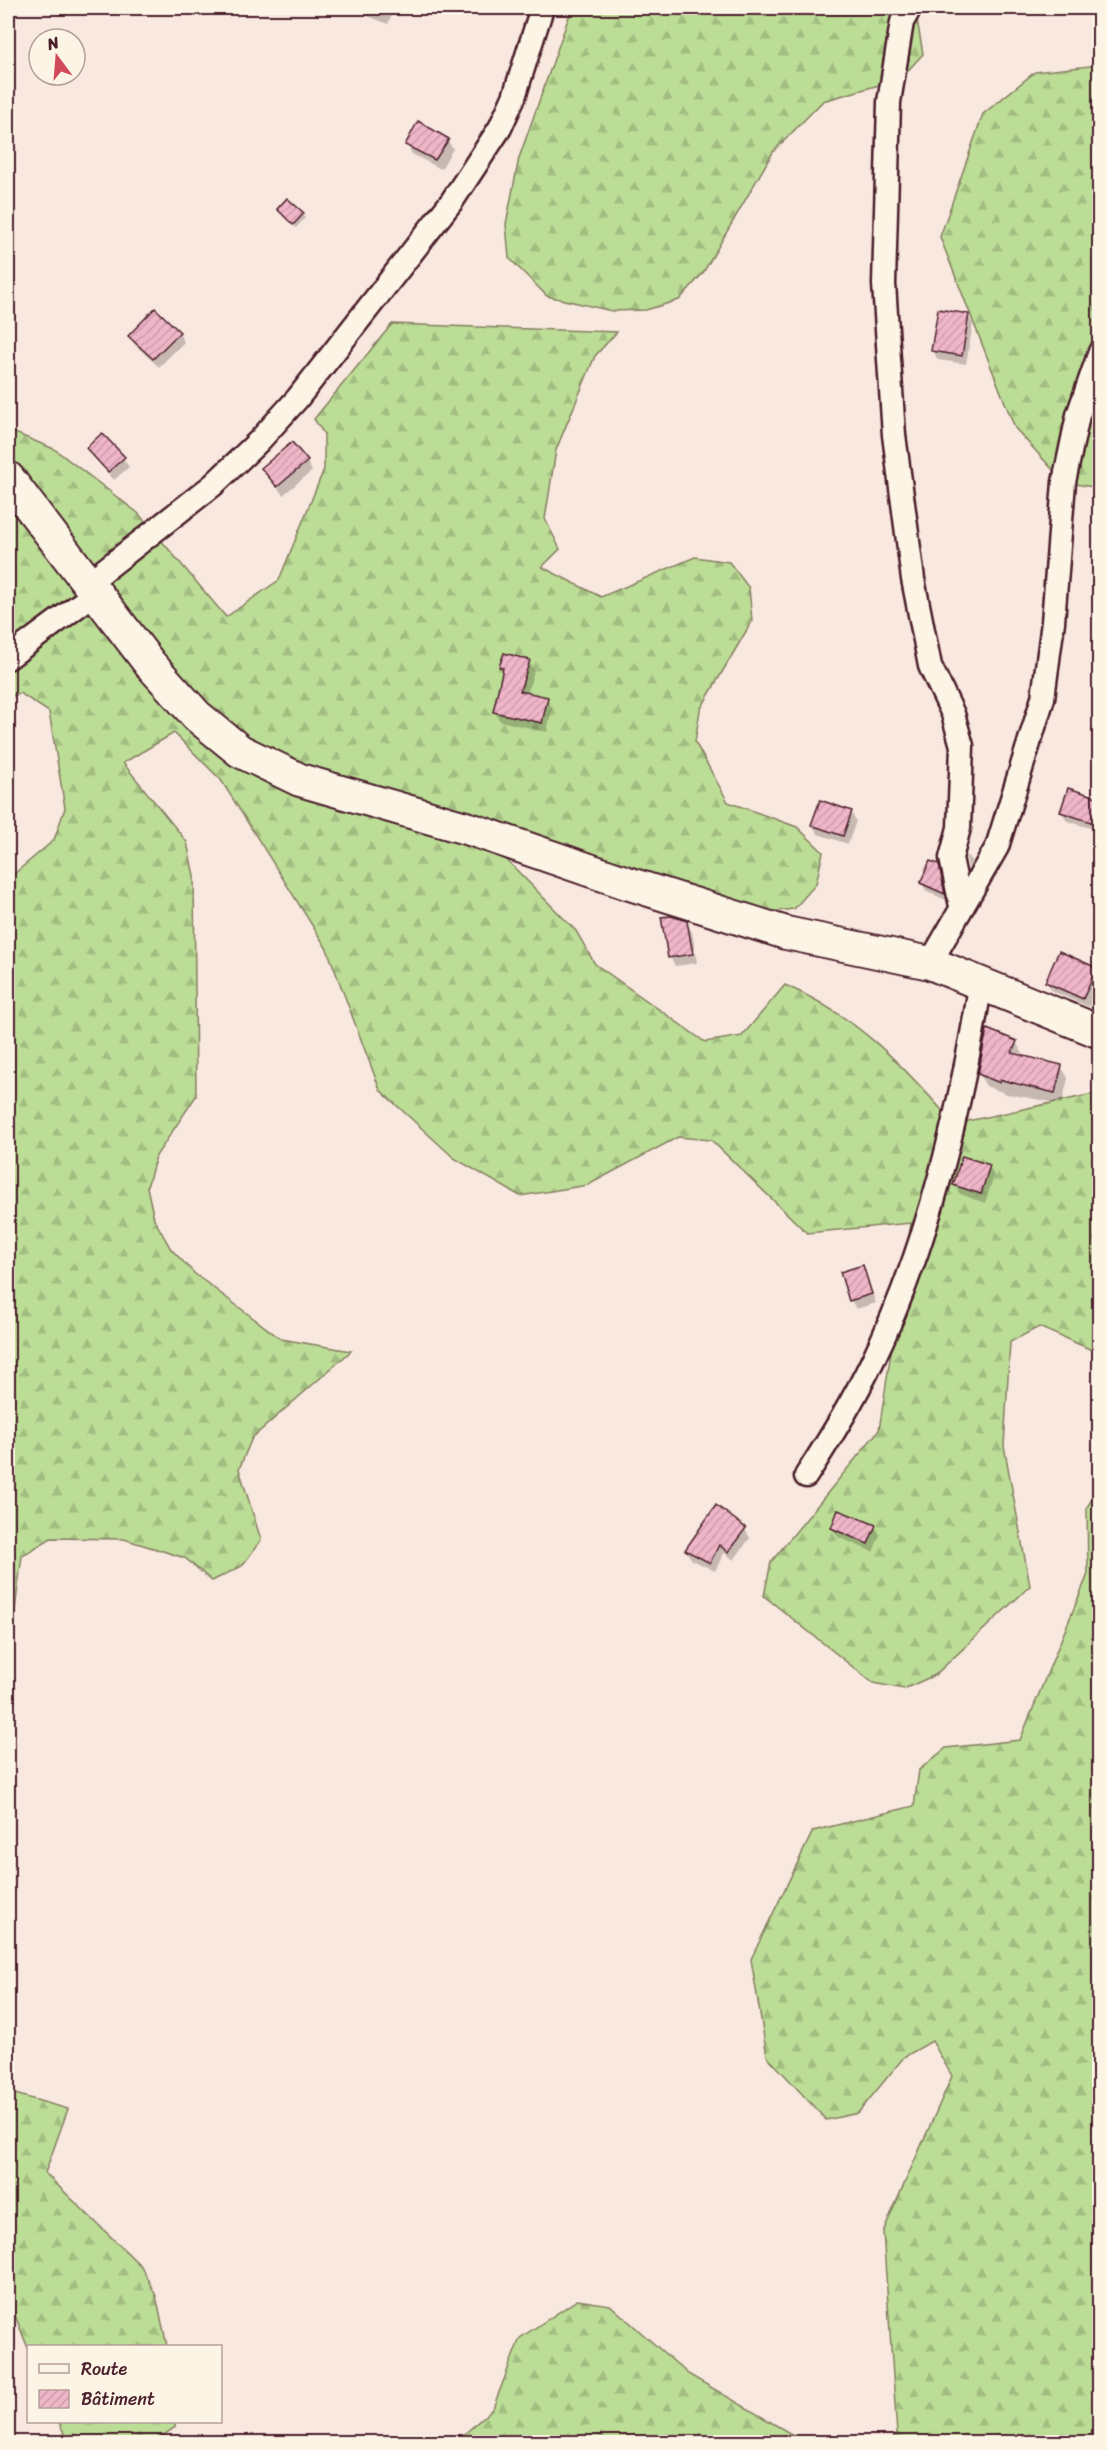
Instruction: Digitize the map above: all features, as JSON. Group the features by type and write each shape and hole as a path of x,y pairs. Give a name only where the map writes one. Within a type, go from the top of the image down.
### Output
{"street":[{"path":"8,658 213,485 259,441 297,399 452,201 500,128 514,97 542,8"},
{"path":"910,8 902,22 889,102 885,170 884,284 894,435 913,579 930,666 953,714 962,746 959,828 951,858 961,906"},
{"path":"930,963 961,906 997,848 1043,698 1053,622 1064,482 1078,415 1100,352"},
{"path":"8,478 150,664 197,716 240,751 300,780 476,831 627,883 786,933 930,963 1100,1032"},
{"path":"806,1476 872,1361 907,1278 966,1070 981,982"}],"green space":[{"path":"572,8 915,8 923,54 900,79 823,101 773,152 703,273 679,300 646,310 612,311 547,296 509,258 506,224 519,158"},
{"path":"1099,65 1099,484 1093,487 1064,482 1015,428 940,237 983,114 1035,72"},
{"path":"392,324 617,332 595,356 556,450 545,519 560,549 542,567 601,597 695,557 729,562 749,588 752,621 700,710 695,742 728,802 797,827 823,852 816,884 794,909 758,913 503,856 576,931 595,964 705,1042 742,1036 785,985 835,1012 878,1044 917,1082 954,1124 1093,1094 1099,1101 1099,1353 1039,1327 1010,1342 1004,1446 1030,1586 935,1675 904,1689 873,1683 764,1596 771,1562 879,1430 911,1223 807,1233 711,1140 678,1137 588,1185 520,1196 454,1158 380,1090 327,949 221,780 174,733 123,763 187,842 194,876 196,1096 156,1156 147,1187 154,1219 171,1249 195,1274 281,1339 351,1351 252,1438 239,1469 261,1540 242,1566 212,1581 185,1558 124,1539 51,1538 22,1556 8,1663 8,879 54,840 65,808 49,712 20,693 8,698 8,430 54,449 138,513 226,617 279,580 324,469 324,434 314,419"},
{"path":"1099,1488 1099,2442 889,2442 897,2433 883,2232 952,2076 932,2041 904,2057 858,2113 826,2120 767,2056 751,1959 813,1831 914,1806 919,1770 946,1748 1020,1740 1088,1574 1087,1507"},
{"path":"8,2092 68,2109 45,2173 141,2266 156,2296 167,2345 27,2346 8,2298"},
{"path":"577,2300 610,2305 688,2374 805,2442 456,2442 493,2408 520,2338"},
{"path":"59,2423 175,2423 175,2427 154,2442 68,2442"}],"building":[{"path":"418,121 449,139 435,160 405,145"},
{"path":"287,198 304,213 293,225 277,209"},
{"path":"155,308 180,332 153,359 128,336"},
{"path":"938,309 969,314 962,356 931,351"},
{"path":"102,433 125,457 108,472 86,448"},
{"path":"292,442 308,461 277,487 261,468"},
{"path":"504,653 530,660 520,691 548,697 542,723 493,712 503,668 499,667"},
{"path":"1068,788 1100,798 1100,825 1060,812"},
{"path":"820,800 852,811 843,836 811,825"},
{"path":"930,861 939,864 945,894 920,883"},
{"path":"671,916 687,921 693,954 668,958 661,917"},
{"path":"1059,951 1097,968 1083,999 1045,982"},
{"path":"987,1029 1017,1041 1012,1053 1062,1065 1055,1093 1001,1080 1000,1083 978,1074"},
{"path":"962,1156 990,1165 981,1194 953,1185"},
{"path":"863,1265 872,1294 849,1301 840,1272"},
{"path":"716,1505 746,1528 728,1552 719,1545 710,1563 685,1550"},
{"path":"838,1510 876,1525 868,1544 831,1528"}]}
